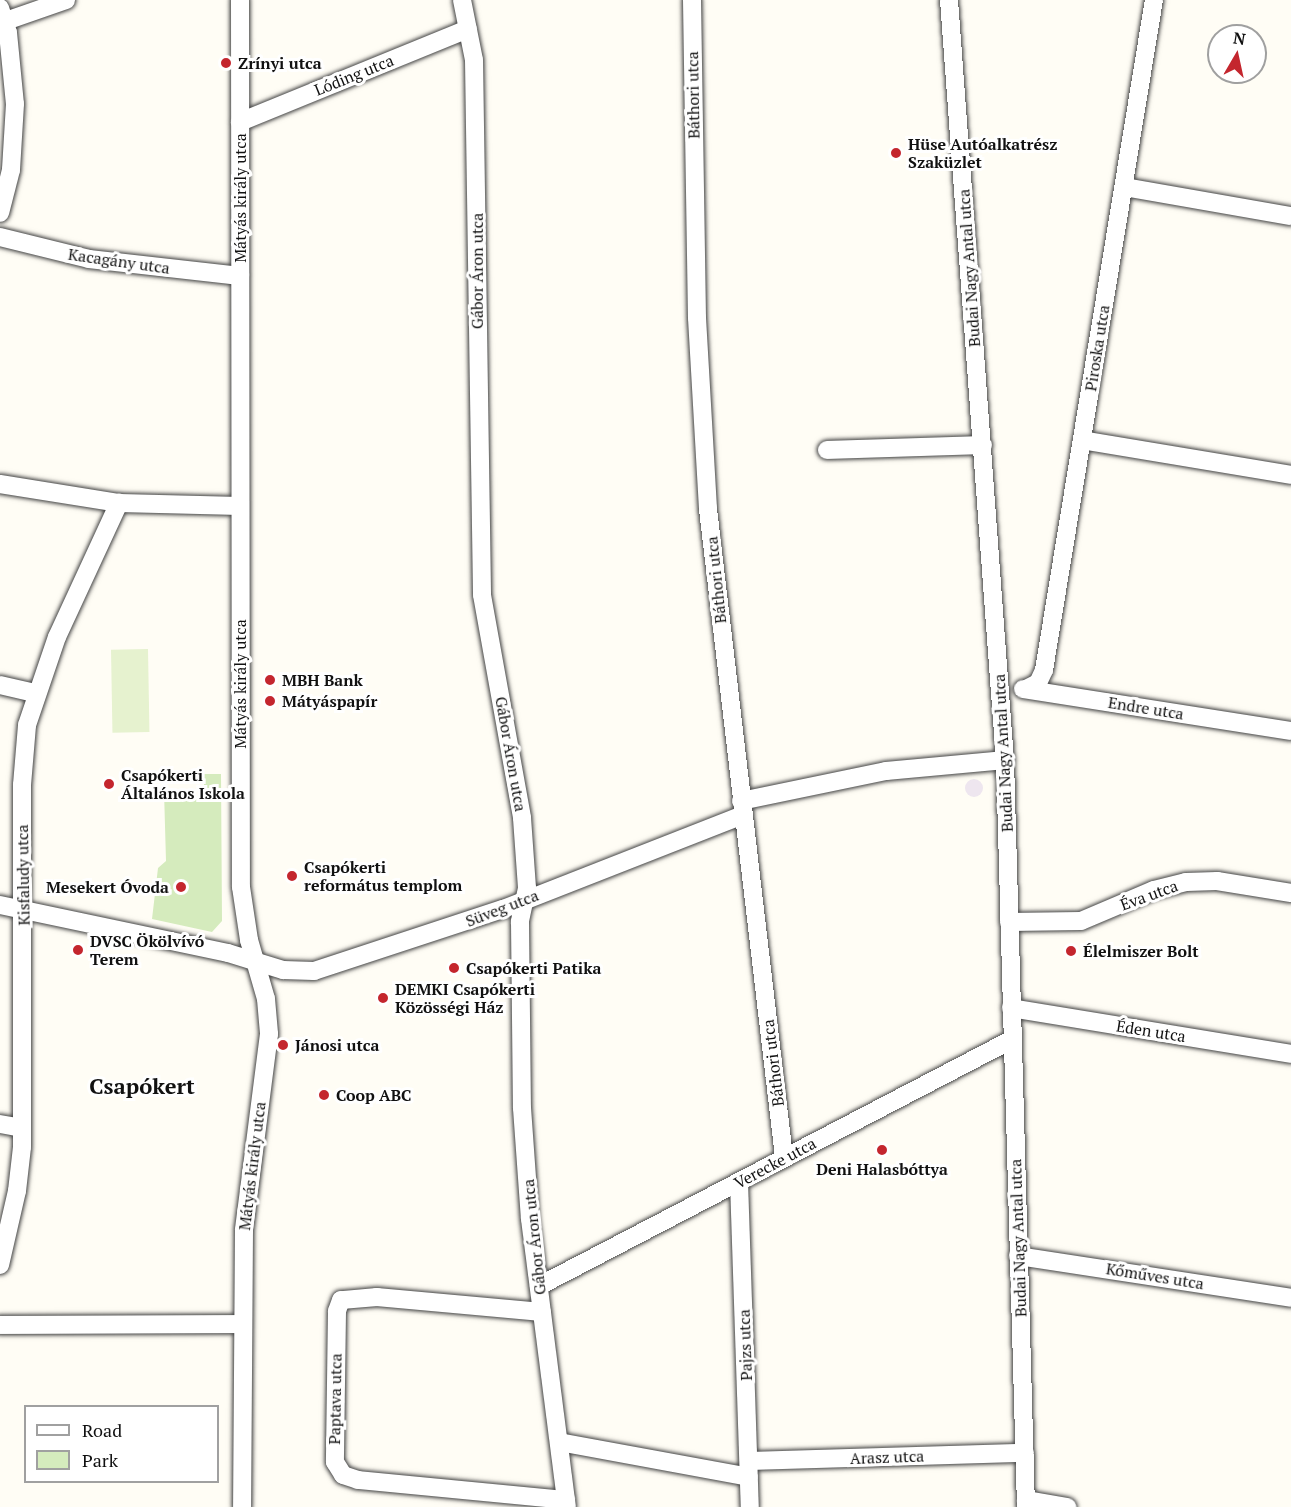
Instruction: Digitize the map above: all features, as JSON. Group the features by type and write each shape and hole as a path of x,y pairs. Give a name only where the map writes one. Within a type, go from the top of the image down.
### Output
{"street":[{"path":"0,213 9,180 15,117 13,67 2,17 66,0"},
{"name":"Mátyás király utca","path":"240,0 241,887 269,1034 246,1204 242,1324 242,1507"},
{"name":"Gábor Áron utca","path":"462,0 474,64 482,595 521,808 527,899 520,922 522,1108 539,1286 566,1503"},
{"name":"Báthori utca","path":"692,0 698,356 708,509 784,1157"},
{"name":"Budai Nagy Antal utca","path":"949,0 1005,760 1011,1040 1026,1503"},
{"name":"Piroska utca","path":"1028,688 1038,683 1044,670 1154,0"},
{"name":"Lóding utca","path":"240,122 468,28"},
{"path":"1124,187 1291,216"},
{"name":"Kacagány utca","path":"0,237 89,259 240,276"},
{"path":"1082,440 1291,475"},
{"path":"827,450 983,445"},
{"path":"0,484 119,503 240,506"},
{"name":"Kisfaludy utca","path":"0,1265 17,1191 22,1128 23,758 35,693 119,503"},
{"path":"0,686 35,693"},
{"name":"Endre utca","path":"1001,693 1028,688 1291,731"},
{"name":"Süveg utca","path":"256,963 291,972 322,969 527,899 742,808 886,771 1005,760"},
{"name":"Éva utca","path":"1009,922 1081,921 1154,890 1186,882 1217,881 1291,893"},
{"path":"0,905 23,907 256,963"},
{"name":"Éden utca","path":"1011,1008 1291,1054"},
{"name":"Verecke utca","path":"539,1286 1011,1040"},
{"path":"0,1124 22,1128"},
{"name":"Pajzs utca","path":"739,1182 750,1507"},
{"name":"Kőműves utca","path":"1018,1256 1291,1298"},
{"name":"Paptava utca","path":"542,1312 377,1296 341,1300 337,1311 335,1462 342,1475 358,1480 566,1503"},
{"path":"0,1325 242,1324"},
{"name":"Arasz utca","path":"559,1442 749,1469 1025,1454"},
{"path":"1026,1503 1067,1507"}],"shaded area":[{"path":"974,779 980,782 983,788 980,794 974,797 968,794 965,788 968,782"}],"green space":[{"path":"148,649 149,732 112,733 111,650"},
{"path":"204,774 221,774 222,921 212,932 152,919 158,868 166,861 164,791 185,790 185,799 204,799"}],"place":[{"name":"Zrínyi utca","path":"226,63"},
{"name":"Hüse Autóalkatrész Szaküzlet","path":"896,153"},
{"name":"MBH Bank","path":"270,680"},
{"name":"Mátyáspapír","path":"270,701"},
{"name":"Csapókerti Általános Iskola","path":"109,784"},
{"name":"Csapókerti református templom","path":"292,876"},
{"name":"Mesekert Óvoda","path":"181,887"},
{"name":"DVSC Ökölvívó Terem","path":"78,950"},
{"name":"Élelmiszer Bolt","path":"1071,951"},
{"name":"Csapókerti Patika","path":"454,968"},
{"name":"DEMKI Csapókerti Közösségi Ház","path":"383,998"},
{"name":"Jánosi utca","path":"283,1045"},
{"name":"Coop ABC","path":"324,1095"},
{"name":"Deni Halasbóttya","path":"882,1150"}],"district":[{"name":"Csapókert","path":"142,1086"}]}
